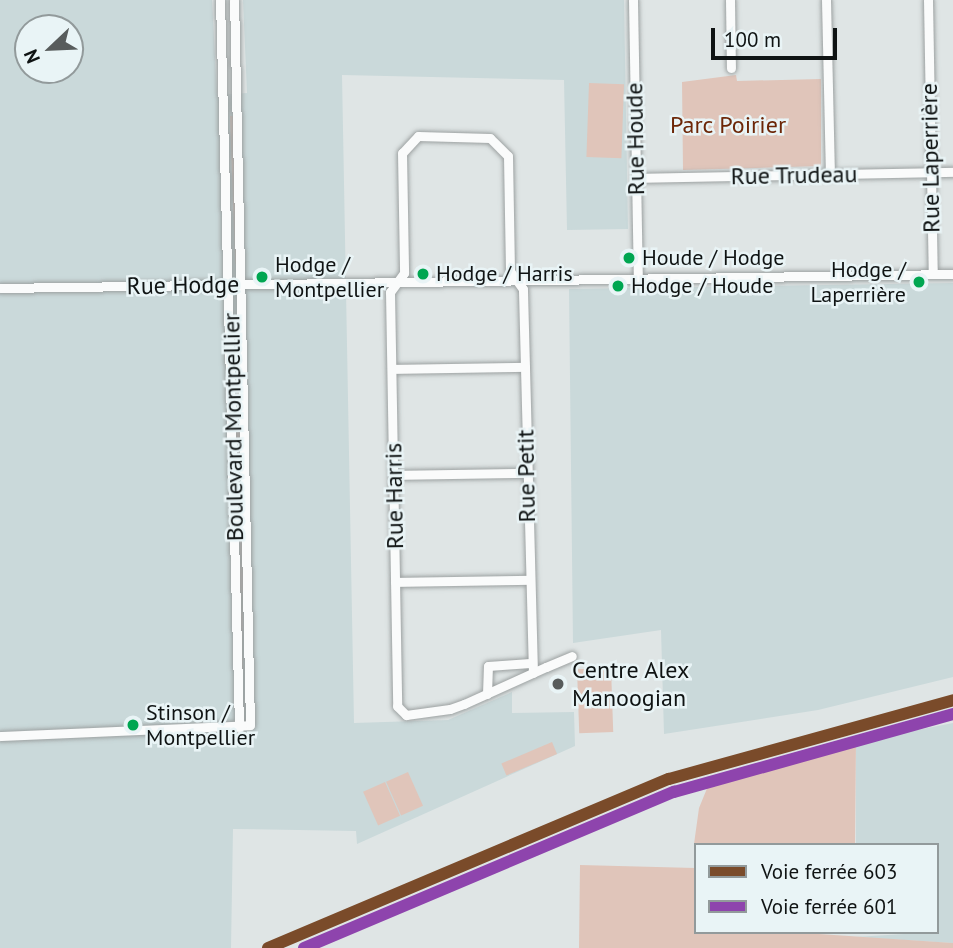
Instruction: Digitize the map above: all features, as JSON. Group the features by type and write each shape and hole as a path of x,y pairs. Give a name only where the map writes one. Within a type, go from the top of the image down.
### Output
{"street":[{"name":"Boulevard Montpellier","path":"220,0 239,728 250,725 234,0"},
{"name":"Rue Houde","path":"633,0 638,278"},
{"path":"730,0 731,68"},
{"path":"827,0 830,174"},
{"name":"Rue Laperrière","path":"928,0 933,274"},
{"name":"Rue Petit","path":"398,282 404,273 402,153 410,141 424,136 490,138 504,146 510,271 523,289 530,663 533,673"},
{"name":"Rue Trudeau","path":"636,178 953,172"},
{"name":"Rue Hodge","path":"0,288 953,274"},
{"name":"Rue Harris","path":"398,282 390,292 400,712 444,711 487,694"},
{"path":"392,369 524,367"},
{"path":"394,475 526,473"},
{"path":"396,582 528,580"},
{"path":"530,663 487,667 487,694 572,656"},
{"path":"0,736 239,728"}],"shaded area":[{"path":"0,0 212,0 217,95 247,93 243,0 624,0 628,229 567,230 564,80 342,75 354,723 448,720 512,692 512,713 574,712 575,746 357,844 356,831 233,829 231,948 0,948"},
{"path":"953,283 953,677 818,710 664,734 661,630 573,643 569,289"},
{"path":"953,723 953,943 855,937 939,934 939,843 856,843 856,742"}],"green space":[{"name":"Parc Poirier","path":"736,75 737,81 821,79 821,166 683,170 682,82"},
{"path":"589,83 624,84 621,158 586,157"},
{"path":"230,116 233,116 238,264 235,264"},
{"path":"237,296 242,479 236,470"},
{"path":"240,503 243,503 243,713 240,713"},
{"path":"611,668 613,732 579,733 577,669"},
{"path":"552,742 557,754 506,775 501,763"},
{"path":"856,742 855,843 694,843 699,808 708,786"},
{"path":"408,772 423,806 401,816 386,782"},
{"path":"385,782 400,816 378,826 363,792"},
{"path":"580,865 694,868 694,934 819,934 953,943 953,948 579,948"}],"rail line":[{"name":"603","path":"268,948 669,779 953,700"},
{"name":"601","path":"304,948 674,792 953,714"}],"place":[{"name":"Houde / Hodge","path":"629,258"},
{"name":"Hodge / Harris","path":"423,274"},
{"name":"Hodge / Montpellier","path":"262,277"},
{"name":"Hodge / Laperrière","path":"919,282"},
{"name":"Hodge / Houde","path":"618,286"},
{"name":"Centre Alex Manoogian","path":"558,684"},
{"name":"Stinson / Montpellier","path":"133,725"}]}
